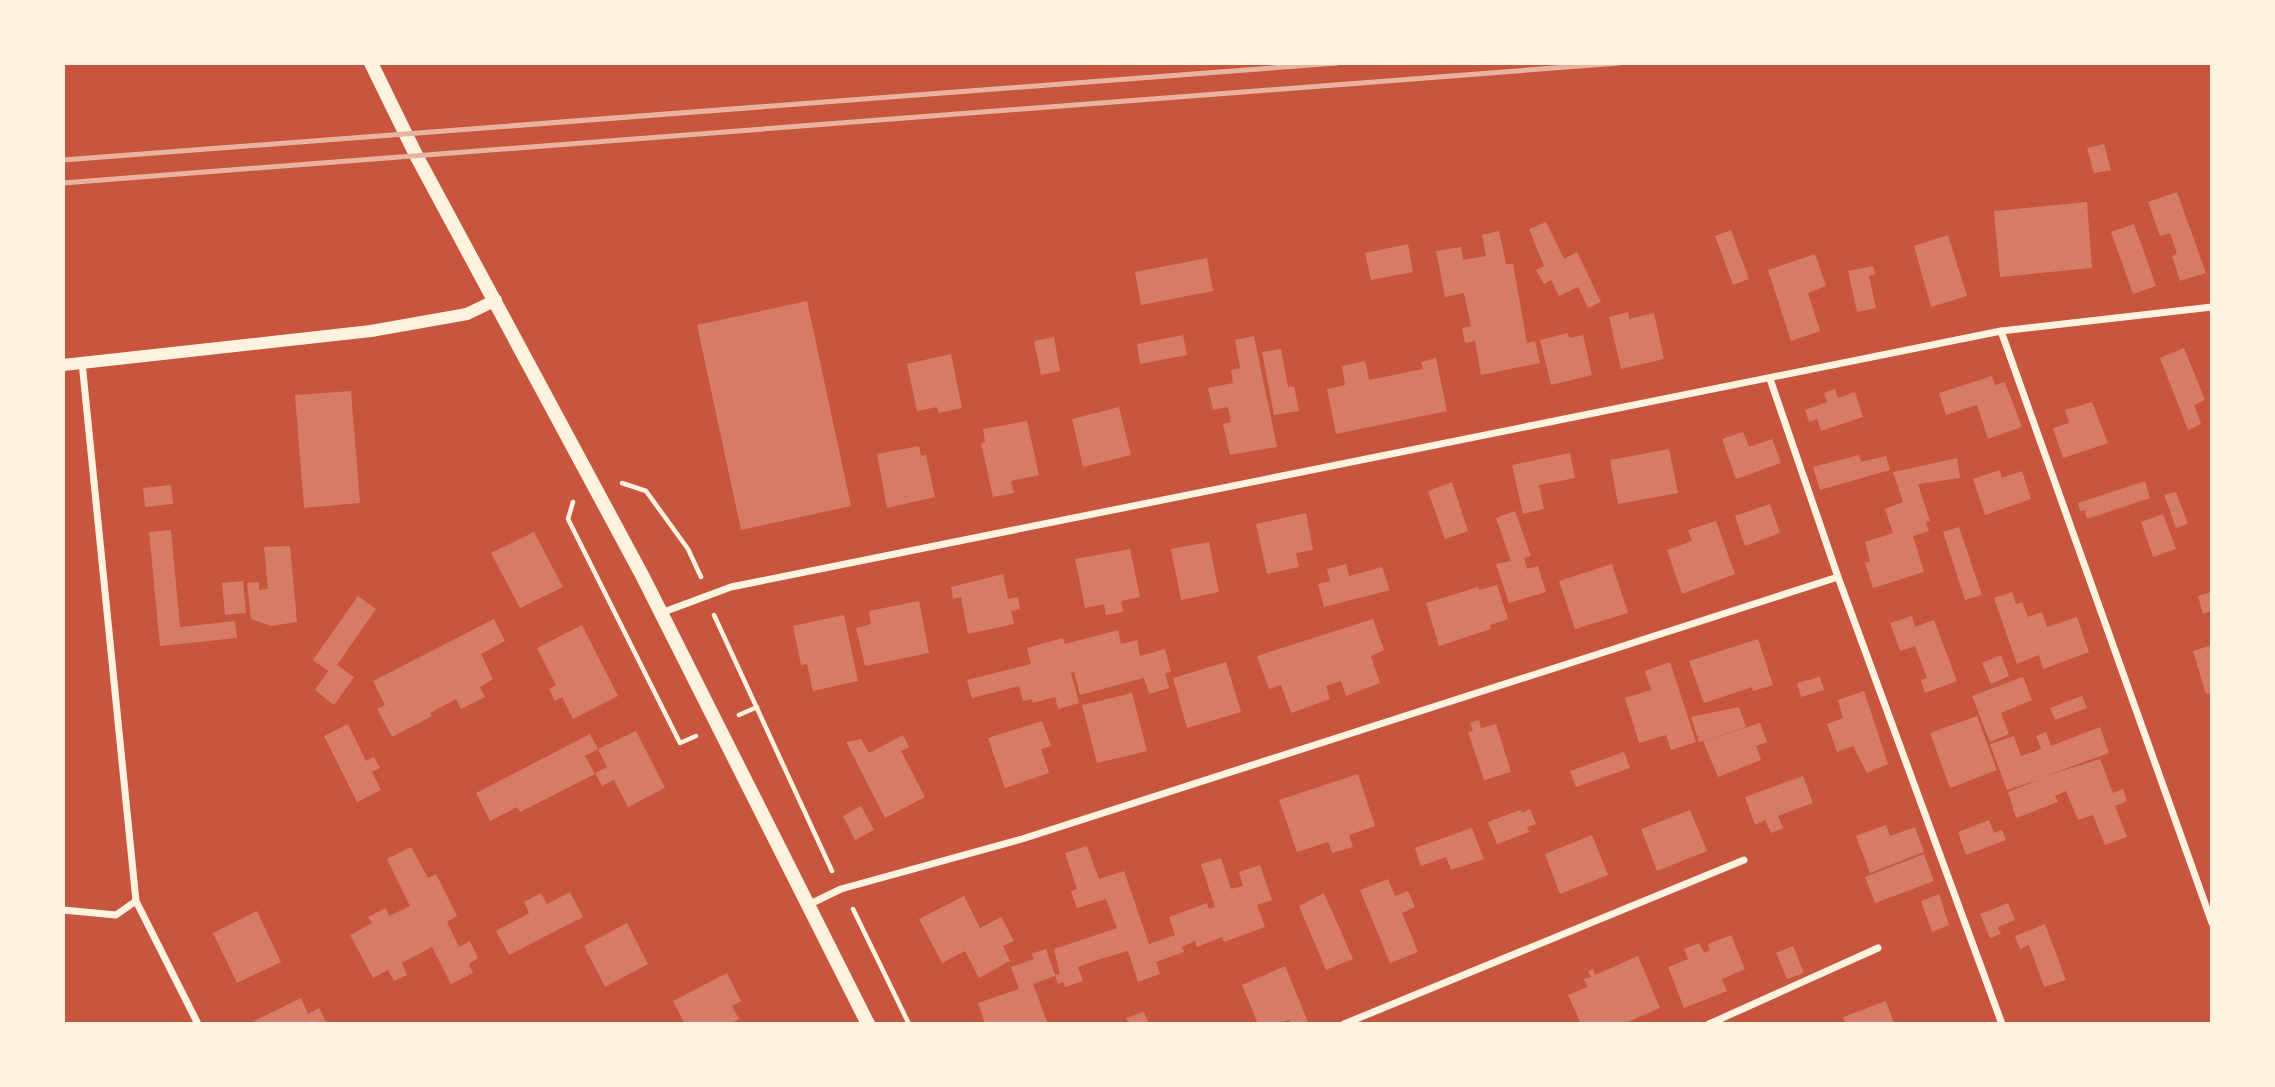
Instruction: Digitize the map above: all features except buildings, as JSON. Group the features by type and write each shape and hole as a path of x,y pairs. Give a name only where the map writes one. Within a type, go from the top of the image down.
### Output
{"main road":[{"path":"371,63 417,157 496,300 661,614 868,1024"}],"street":[{"path":"63,365 371,331 467,314 496,300"},
{"path":"661,614 731,587 1593,411 1770,379 2001,331 2212,307"},
{"path":"2001,331 2212,923"},
{"path":"82,362 136,901 198,1024"},
{"path":"1770,379 1838,578 2002,1024"},
{"path":"807,905 841,889 1023,839 1838,578"},
{"path":"1344,1024 1744,860"},
{"path":"63,910 116,915 136,901"},
{"path":"1709,1024 1878,948"}],"path":[{"path":"646,491 688,549 702,578"},
{"path":"568,519 680,743 688,740"},
{"path":"715,618 832,871"},
{"path":"742,714 757,707"},
{"path":"853,909 909,1024"}],"railway":[{"path":"63,160 1337,63"},
{"path":"63,183 1619,63"}]}
